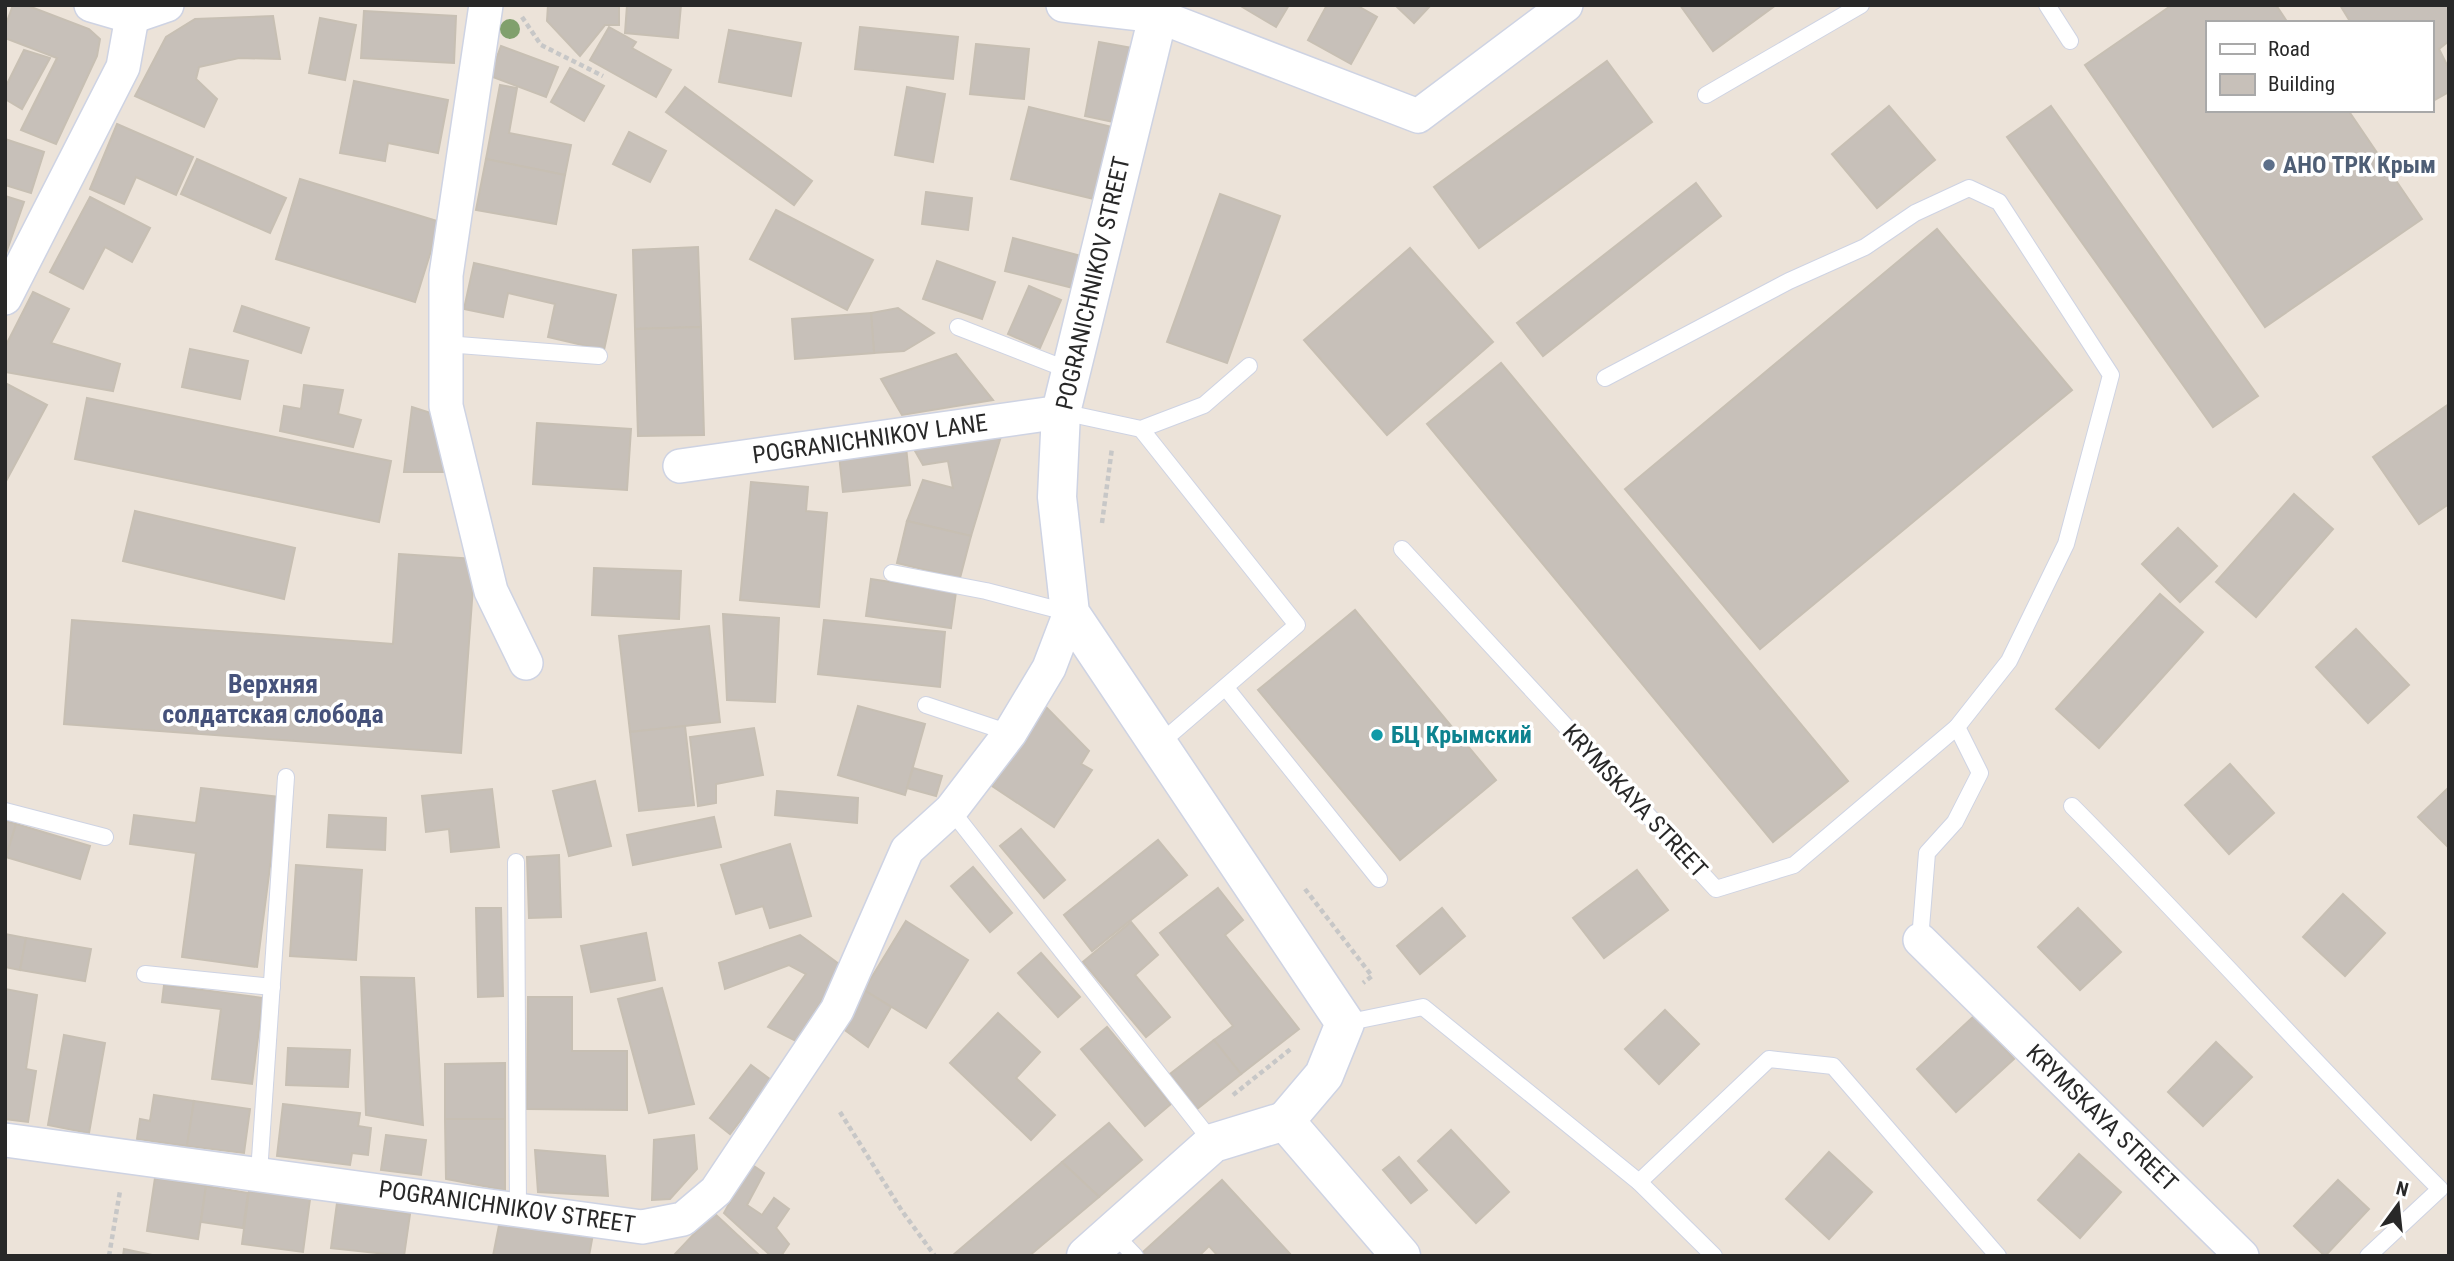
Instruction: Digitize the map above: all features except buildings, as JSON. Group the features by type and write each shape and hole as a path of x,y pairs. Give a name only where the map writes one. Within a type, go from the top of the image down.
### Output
{"street":[{"path":"91,5 132,17 167,5"},
{"path":"486,5 446,275 446,406 491,592 526,663"},
{"path":"1063,5 1160,10 1418,116 1566,5"},
{"name":"POGRANICHNIKOV STREET","path":"5,1140 642,1227 683,1219 716,1191 837,1010 906,850 951,810 1010,733 1049,668 1070,613 1057,497 1061,412 1160,10"},
{"path":"5,298 123,68 132,17"},
{"name":"POGRANICHNIKOV LANE","path":"680,466 1061,412"},
{"path":"1070,613 1345,1023 1324,1075 1285,1121 1213,1143 1111,1248"},
{"name":"KRYMSKAYA STREET","path":"1920,940 2242,1256"},
{"path":"1285,1121 1401,1256"}],"lane":[{"path":"1706,95 1861,5"},
{"path":"2047,5 2070,41"},
{"path":"1605,378 1789,281 1865,247 1915,213 1969,188 1999,202 2111,375 2066,544 2008,661 1957,727"},
{"path":"958,327 1071,371"},
{"path":"446,344 599,356"},
{"path":"1061,412 1141,429 1204,405 1249,366"},
{"path":"1141,429 1297,625 1158,745"},
{"name":"KRYMSKAYA STREET","path":"1402,549 1716,889 1794,865 1957,727 1980,773 1955,822 1927,853 1920,940"},
{"path":"892,573 986,591 1070,613"},
{"path":"1226,688 1379,879"},
{"path":"926,705 1010,733"},
{"path":"259,1173 286,777"},
{"path":"2072,806 2188,922 2325,1074 2440,1189 2368,1256"},
{"path":"951,810 1213,1143"},
{"path":"5,811 105,837"},
{"path":"516,862 518,1210"},
{"path":"145,974 272,987"},
{"path":"1345,1023 1423,1007 1639,1182 1714,1256"},
{"path":"1639,1182 1769,1059 1833,1066 1998,1256"}],"path":[{"path":"521,15 541,45 603,76"},
{"path":"1102,530 1102,506 1117,424"},
{"path":"840,1112 902,1211 935,1256"},
{"path":"109,1256 126,1156"}],"place":[{"name":"АНО ТРК Крым","path":"2269,165"},
{"name":"БЦ Крымский","path":"1377,735"}],"district":[{"name":"Верхняя солдатская слобода","path":"273,699"}]}
